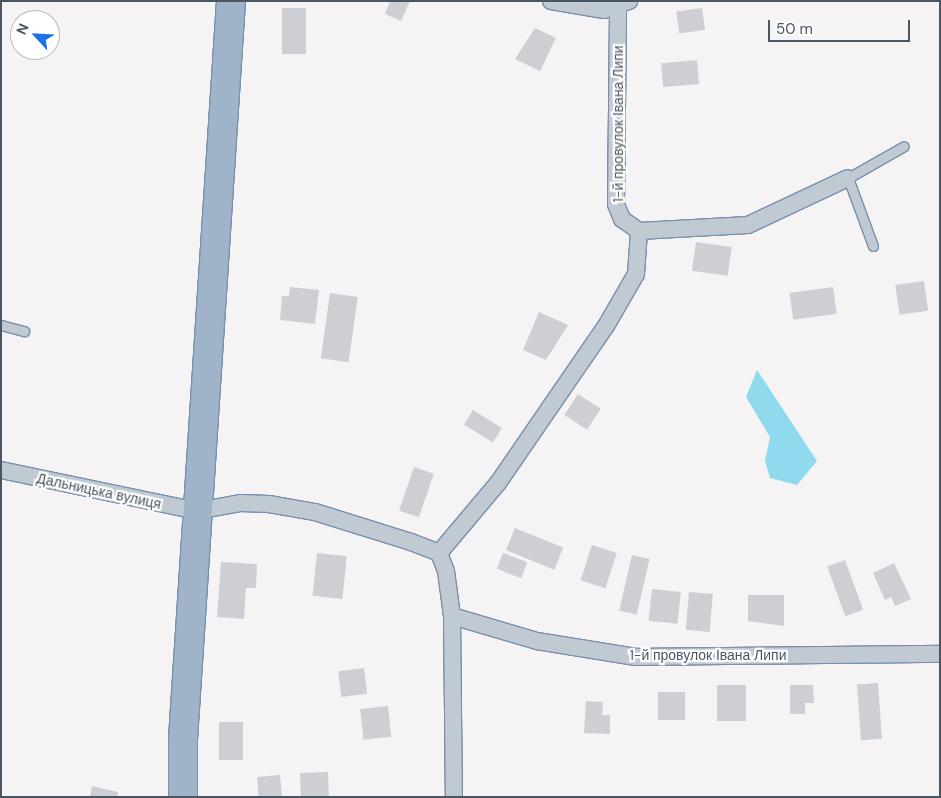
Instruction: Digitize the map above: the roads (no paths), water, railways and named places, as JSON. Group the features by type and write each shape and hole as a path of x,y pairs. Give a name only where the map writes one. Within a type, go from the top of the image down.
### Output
{"highway":[{"path":"183,797 228,5"}],"street":[{"path":"551,1 587,10 624,4"},
{"name":"1-й провулок Івана Липи","path":"624,4 616,204 622,219 639,232"},
{"path":"439,553 498,483 627,293 636,274 639,232 748,225 848,178"},
{"name":"Дальницька вулиця","path":"1,470 198,511"},
{"path":"198,511 241,503 269,504 315,512 439,553"},
{"path":"439,553 446,571 452,616 454,797"},
{"name":"1-й провулок Івана Липи","path":"452,616 537,641 636,657 940,654"}],"lane":[{"path":"873,246 848,178 904,146"},
{"path":"1,325 24,331"}],"water":[{"path":"757,370 817,461 797,485 770,478 765,461 770,437 746,397"}]}
